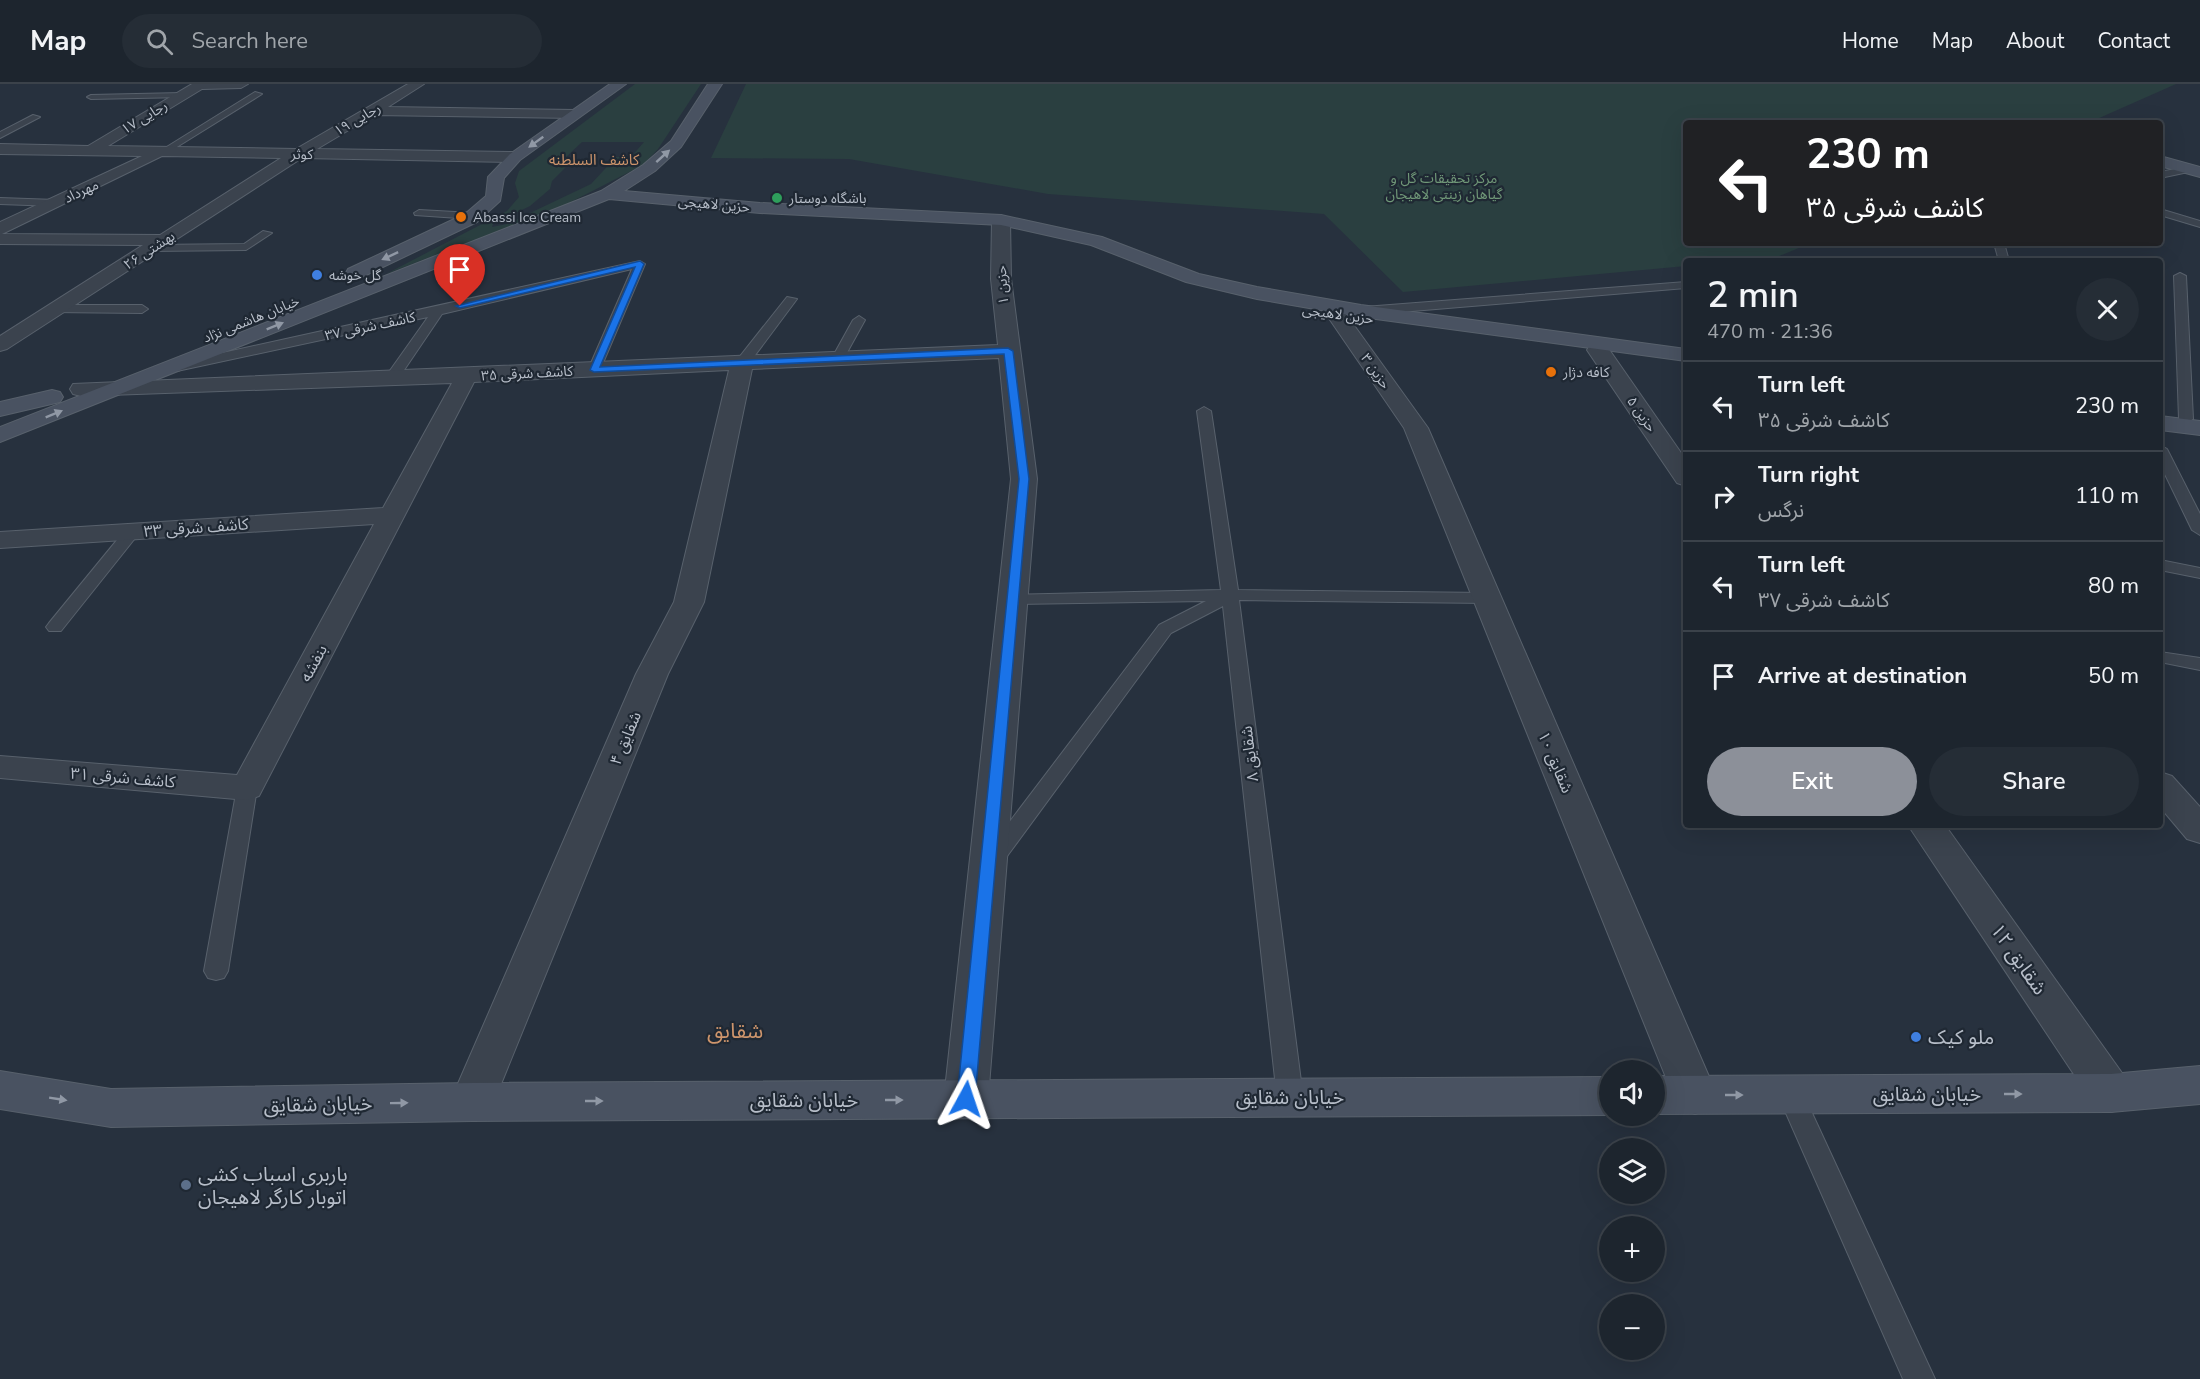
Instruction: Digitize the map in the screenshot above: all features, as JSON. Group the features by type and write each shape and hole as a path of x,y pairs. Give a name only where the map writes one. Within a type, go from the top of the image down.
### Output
{"street":[{"path":"200,85 241,84"},
{"name":"رجایی ۱۹","path":"298,154 417,84"},
{"name":"خیابان هاشمی نژاد","path":"0,409 81,389 301,298 473,216 486,207 494,197 496,177 515,158 619,84"},
{"path":"0,435 607,195 649,168 676,144 715,84"},
{"name":"رجایی ۱۷","path":"88,152 200,85"},
{"path":"372,111 575,114"},
{"name":"کوثر","path":"0,149 515,158"},
{"path":"2163,152 2197,167"},
{"name":"مهرداد","path":"0,229 161,153"},
{"name":"بهشتی ۲۶","path":"0,345 298,154"},
{"path":"2163,161 2197,167"},
{"name":"حزین لاهیجی","path":"607,195 760,208 1001,220 1096,241 1193,278 1257,293 1362,311 1683,355"},
{"name":"حزین لاهیجی","path":"1001,220 1078,240 1183,282 1257,301 1683,362"},
{"name":"حزین ۱","path":"966,1099 1024,479 1001,279 1001,220"},
{"path":"0,239 158,244"},
{"name":"حزین ۳","path":"1336,314 1416,428"},
{"name":"حزین ۵","path":"1598,350 1683,474"},
{"name":"کاشف شرقی ۳۵","path":"81,389 391,379 1008,351"},
{"name":"شقایق ۴","path":"472,1102 652,674 689,602 742,363"},
{"name":"بنفشه","path":"247,788 467,375"},
{"path":"2163,417 2196,423"},
{"path":"2163,423 2196,423"},
{"name":"شقایق ۱۰","path":"1416,428 1487,598 1675,1095"},
{"name":"کاشف شرقی ۳۳","path":"0,540 391,515"},
{"name":"کاشف شرقی ۳۱","path":"0,767 247,788"},
{"path":"2163,787 2200,830"},
{"name":"شقایق ۱۲","path":"1928,828 2111,1093"},
{"name":"خیابان شقایق","path":"1675,1095 2111,1093 2200,1085"},
{"name":"خیابان شقایق","path":"0,1090 111,1108 472,1102 1599,1096"}],"lane":[{"path":"91,97 182,94"},
{"path":"161,153 258,94"},
{"path":"0,135 36,117"},
{"path":"2163,174 2197,167"},
{"path":"0,201 56,203"},
{"path":"419,213 473,216"},
{"path":"2163,213 2200,224"},
{"path":"158,244 246,247 267,233"},
{"name":"کاشف شرقی ۳۷","path":"168,368 438,311 640,264 594,370"},
{"path":"2180,276 2196,423"},
{"path":"1362,311 1683,285"},
{"path":"742,363 791,299"},
{"path":"56,309 142,309"},
{"path":"391,379 438,311"},
{"path":"838,358 859,320"},
{"name":"شقایق ۸","path":"1204,411 1230,595 1290,1098"},
{"path":"2163,455 2200,530"},
{"path":"55,627 132,532"},
{"path":"2163,566 2200,573"},
{"path":"988,864 1165,628 1230,595"},
{"path":"1012,599 1230,595 1487,598"},
{"path":"2163,658 2200,664"},
{"name":"بنفشه","path":"216,970 247,788"},
{"path":"1791,1095 1919,1379"}],"green space":[{"path":"635,84 701,84 658,149 643,165 565,205 386,274 507,211 519,197 515,183 519,171","holes":["582,142 644,142 631,157 616,157 591,184 507,224 492,227 493,224 530,206 550,189 552,181 575,158 565,158"]},
{"name":"مرکز تحقیقات گل و گیاهان زینتی لاهیجان","path":"746,84 2176,84 2095,120 1683,120 1683,246 1804,246 1777,257 1683,258 1683,266 1403,292 1324,214 1048,194 849,159 711,158"}],"place":[{"name":"باشگاه دوستار","path":"777,198"},
{"name":"Abassi Ice Cream","path":"461,217"},
{"name":"گل خوشه","path":"317,275"},
{"name":"کافه دژار","path":"1551,372"},
{"name":"ملو کیک","path":"1916,1037"},
{"name":"باربری اسباب کشی اتوبار کارگر لاهیجان","path":"186,1185"}],"district":[{"name":"کاشف السلطنه","path":"594,160"},
{"name":"شقایق","path":"735,1031"}],"route":[{"path":"460,306 640,264 594,370 1008,351 1024,479 966,1099"}]}
